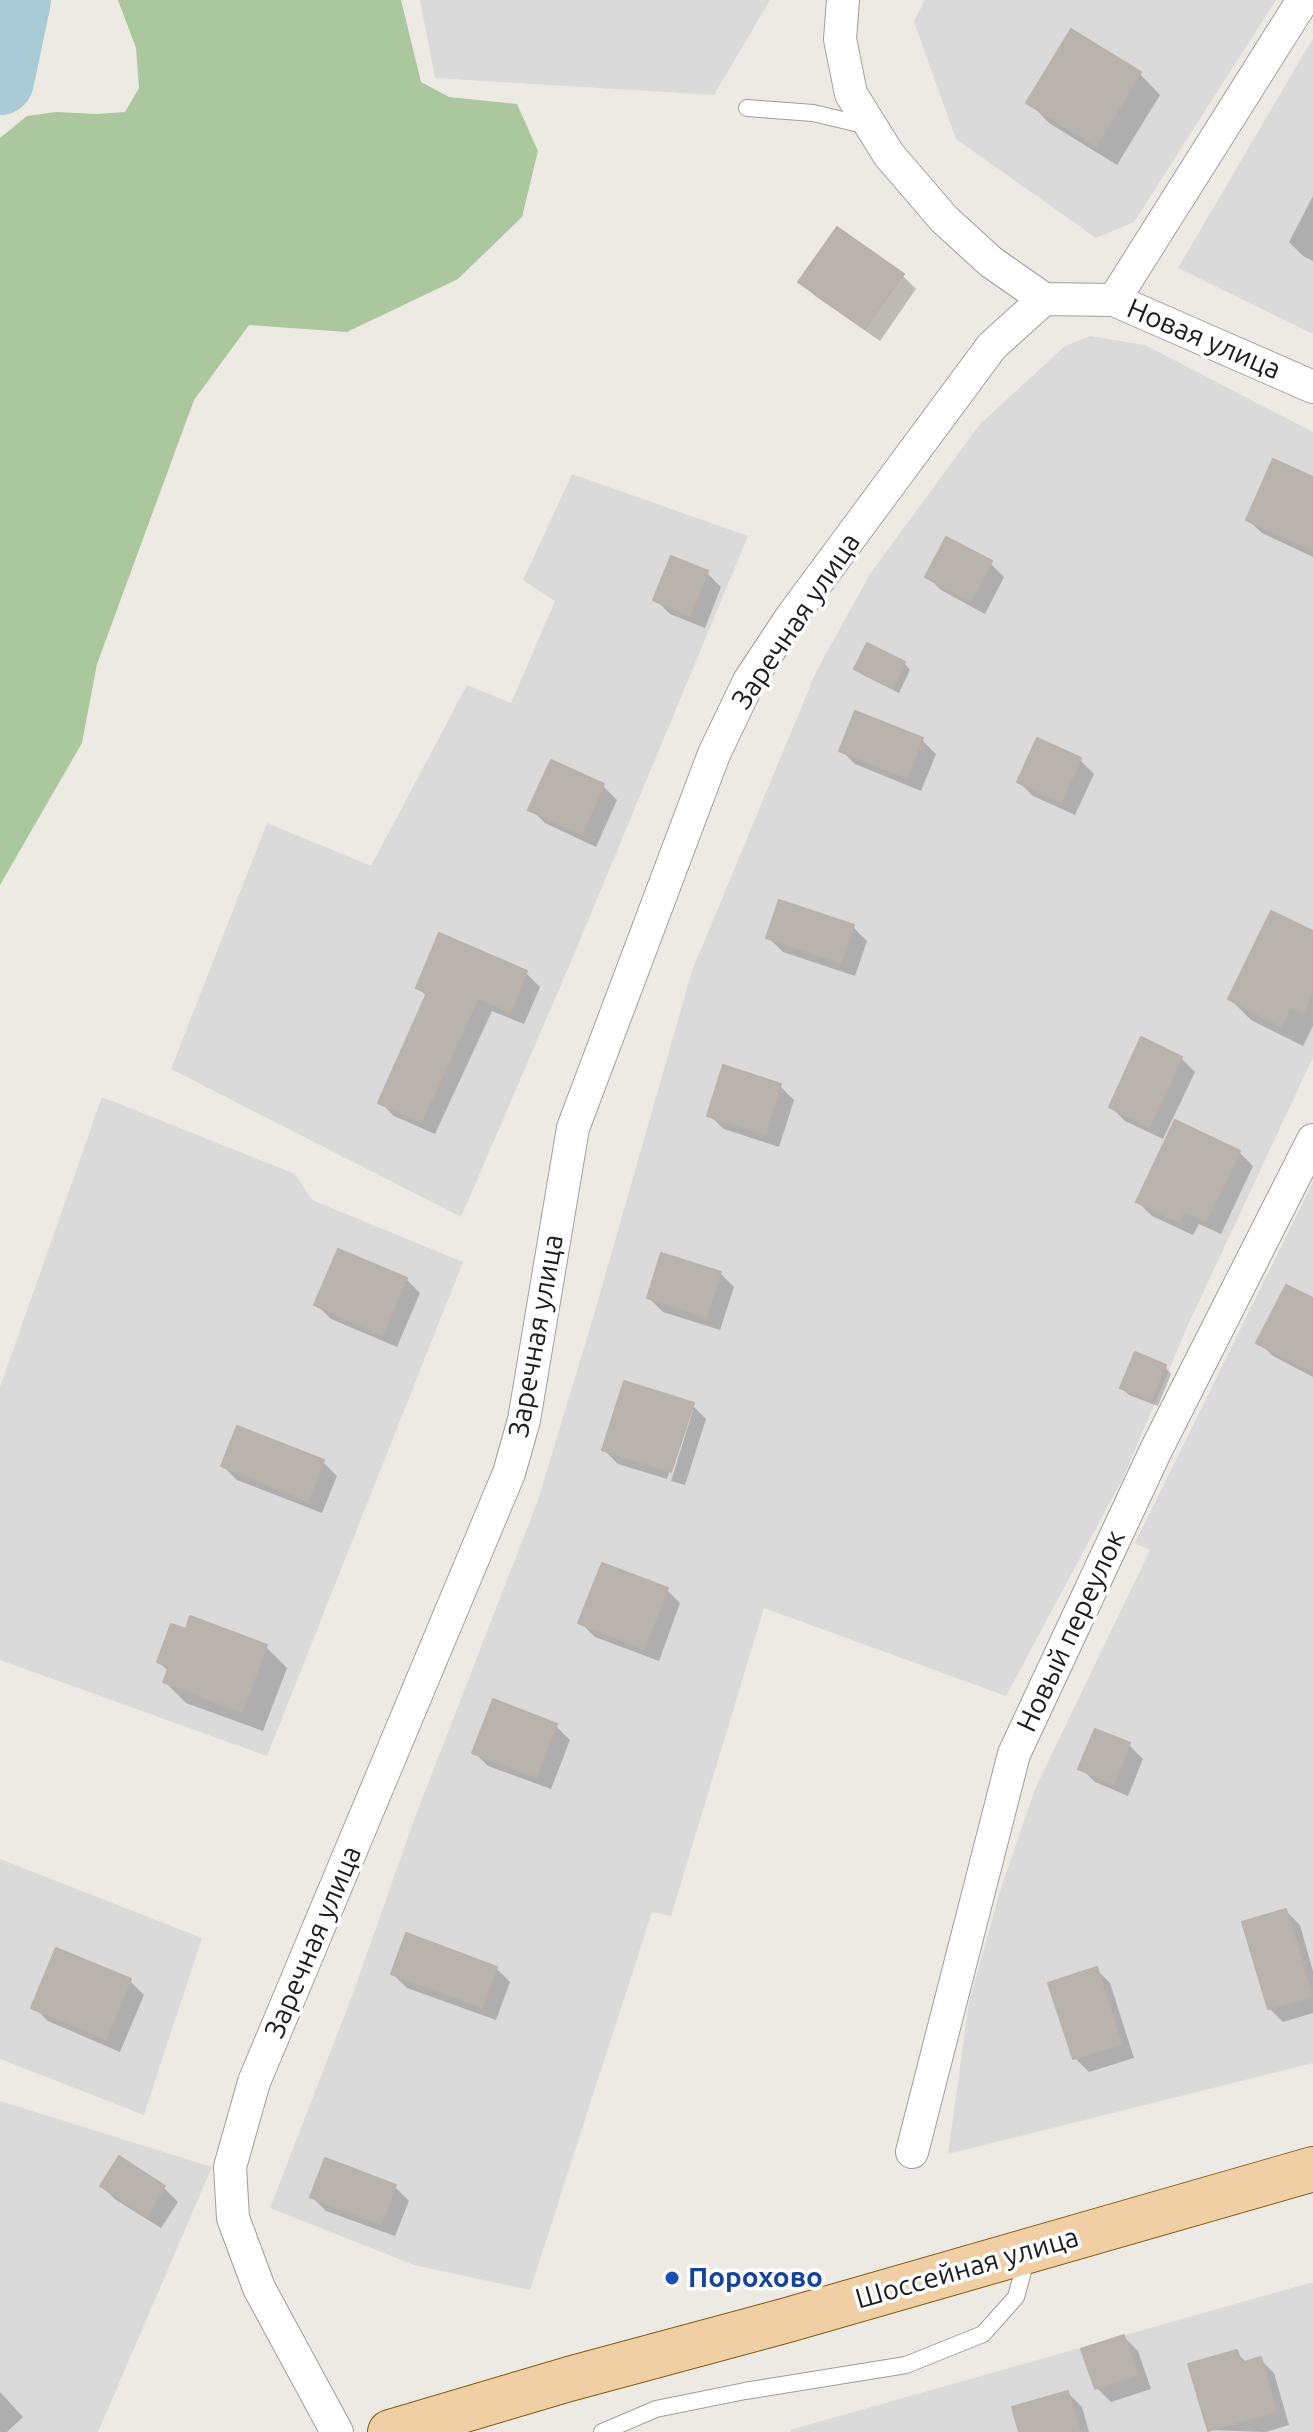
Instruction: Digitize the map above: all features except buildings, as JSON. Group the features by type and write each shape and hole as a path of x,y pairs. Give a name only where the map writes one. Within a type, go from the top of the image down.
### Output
{"main road":[{"name":"Шоссейная улица","path":"390,2432 1313,2169"}],"street":[{"path":"843,0 840,39 851,94 889,155 944,219 991,262 1044,299"},
{"path":"1114,300 1303,0"},
{"name":"Новая улица","path":"1044,299 1114,300 1313,387"},
{"name":"Заречная улица","path":"337,2432 259,2288 233,2218 230,2167 254,2082 509,1473 524,1420 573,1128 714,754 749,681 792,616 992,346 1044,299"},
{"name":"Новый переулок","path":"912,2152 1014,1754 1156,1450 1313,1140"}],"lane":[{"path":"747,108 813,113 872,127"},
{"path":"602,2432 656,2409 906,2365 983,2334 1016,2297 1029,2251"}],"shaded area":[{"path":"420,0 770,0 714,95 435,78"},
{"path":"925,0 1276,0 1134,222 1096,238 956,139 914,22"},
{"path":"1313,38 1313,334 1178,268"},
{"path":"1090,336 1145,345 1313,432 1313,1057 1188,1325 1123,1478 1006,1696 764,1608 671,1916 652,1912 530,2290 414,2265 270,2208 352,1996 414,1820 538,1500 692,971 816,672 870,574 980,424 1065,346"},
{"path":"572,474 748,536 461,1217 171,1069 267,823 371,866 467,685 511,703 555,601 523,580"},
{"path":"102,1097 295,1174 312,1200 463,1262 267,1756 0,1660 0,1387"},
{"path":"1313,1182 1313,2063 948,2154 969,2002 1001,1888 1035,1789 1150,1550 1135,1543"},
{"path":"0,1859 202,1938 144,2115 0,2059"},
{"path":"0,2101 212,2167 98,2432 0,2432"},
{"path":"1313,2282 1313,2432 790,2432 790,2430"}],"green space":[{"path":"118,0 401,0 421,82 449,97 517,104 538,151 522,217 458,279 347,332 249,325 194,400 97,664 82,743 0,885 0,138 27,116 56,112 125,112 139,88 136,48"}],"waterway":[{"path":"0,81 17,0"}],"place":[{"name":"Порохово","path":"672,2278"}]}
